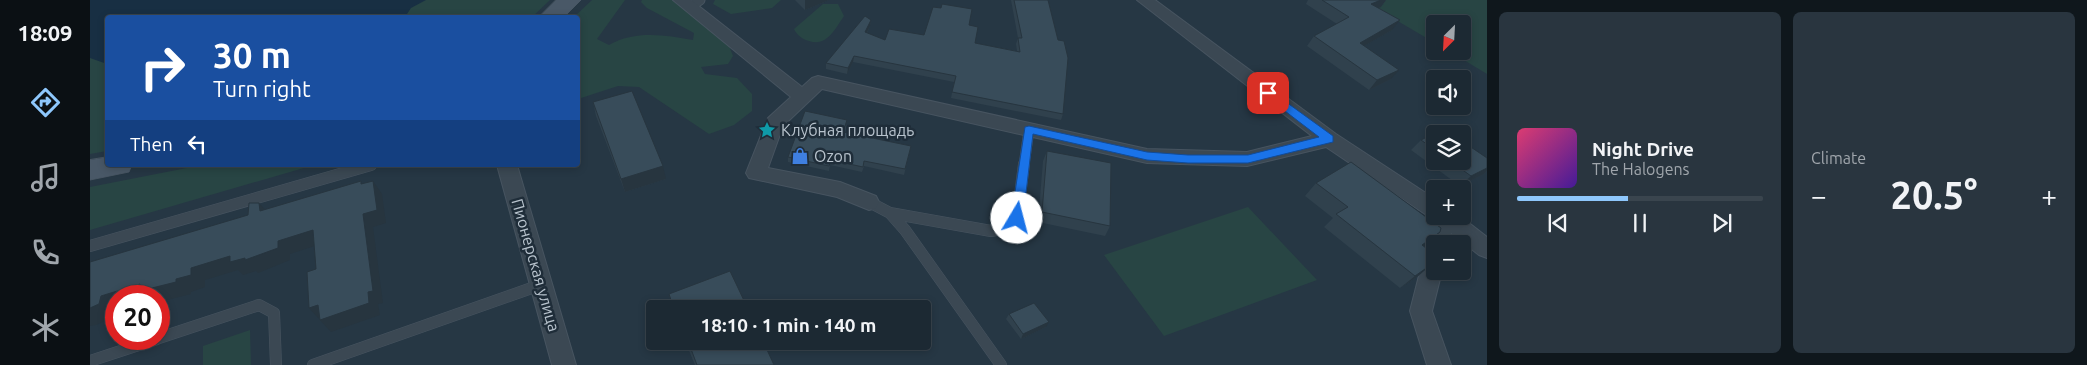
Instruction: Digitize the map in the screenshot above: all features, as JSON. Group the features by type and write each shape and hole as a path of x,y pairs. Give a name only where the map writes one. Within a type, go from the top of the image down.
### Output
{"main road":[{"path":"552,15 570,0"},
{"path":"90,170 107,167"}],"street":[{"path":"1145,0 1329,139 1426,204"},
{"path":"690,2 802,97"},
{"path":"869,202 840,190 756,173 775,123 818,82 1147,156 1188,159 1248,159 1329,139"},
{"name":"Пионерская улица","path":"509,167 543,284 564,365"},
{"path":"1456,225 1487,249"},
{"path":"1429,280 1421,311 1439,365"}],"lane":[{"path":"869,202 890,213 991,231 1007,228 1017,218 1029,130"},
{"path":"90,246 364,167"},
{"path":"890,213 905,230 1001,365"},
{"path":"313,365 543,284"},
{"path":"170,334 259,305 274,313 276,365"},
{"path":"90,361 123,350"}],"green space":[{"path":"90,0 550,0 534,15 105,15 105,151 90,154"},
{"path":"592,0 625,0 597,39 609,45 629,37 650,35 693,40 694,33 647,8 641,2 642,0 676,0 727,41 733,56 728,64 701,67 705,74 737,78 752,94 752,111 734,125 709,134 639,87 618,86 580,98 580,15 576,15"},
{"path":"715,0 781,0 772,8 731,14 713,4"},
{"path":"1362,0 1487,0 1487,74 1464,60 1471,60 1471,15 1426,15 1426,38"},
{"path":"823,4 838,4 844,16 826,39 815,42 802,38 794,29"},
{"path":"192,167 307,167 90,230 90,187"},
{"path":"1248,207 1317,280 1164,336 1104,255"},
{"path":"250,330 251,365 203,365 203,346"}],"water":[{"path":"90,0 426,0 411,8 406,15 105,15 105,63 90,58"}],"building":[{"path":"1014,0 1048,0 1058,40 1064,41 1068,58 1063,114 952,92 956,76 854,56 848,68 826,63 865,16 871,20 865,32 885,40 889,29 924,35 933,7 941,8 942,4 972,9 969,25 978,27 975,43 1020,52 1018,38 1022,38"},
{"path":"1322,0 1381,0 1371,4 1400,20 1360,43 1399,70 1377,80 1314,36 1349,17"},
{"path":"632,91 663,166 621,179 593,102"},
{"path":"805,111 847,120 843,132 911,146 905,169 864,161 863,167 831,160 829,166 788,157"},
{"path":"1471,147 1487,158 1487,168 1471,176 1463,170 1471,170"},
{"path":"1047,151 1111,163 1110,226 1042,212"},
{"path":"1351,162 1426,217 1426,225 1437,225 1441,228 1440,232 1436,235 1426,235 1426,242 1422,245 1426,248 1426,268 1415,276 1336,214 1348,207 1316,183"},
{"path":"361,181 361,184 373,181 377,210 363,214 373,291 368,292 369,303 320,320 318,305 309,308 307,272 316,269 313,230 278,241 278,248 245,260 245,258 230,262 230,256 191,268 191,275 176,279 176,282 164,285 105,285 105,295 101,296 99,304 90,308 90,262 248,215 249,203 259,203 260,211"},
{"path":"730,271 744,300 671,300 669,294"},
{"path":"1034,303 1049,322 1023,334 1009,314"},
{"path":"691,350 767,350 774,365 697,365"}],"place":[{"name":"Клубная площадь","path":"767,130"},
{"name":"Ozon","path":"800,156"}],"route":[{"path":"1017,218 1029,130 1147,156 1188,159 1248,159 1329,139 1268,93"}]}
